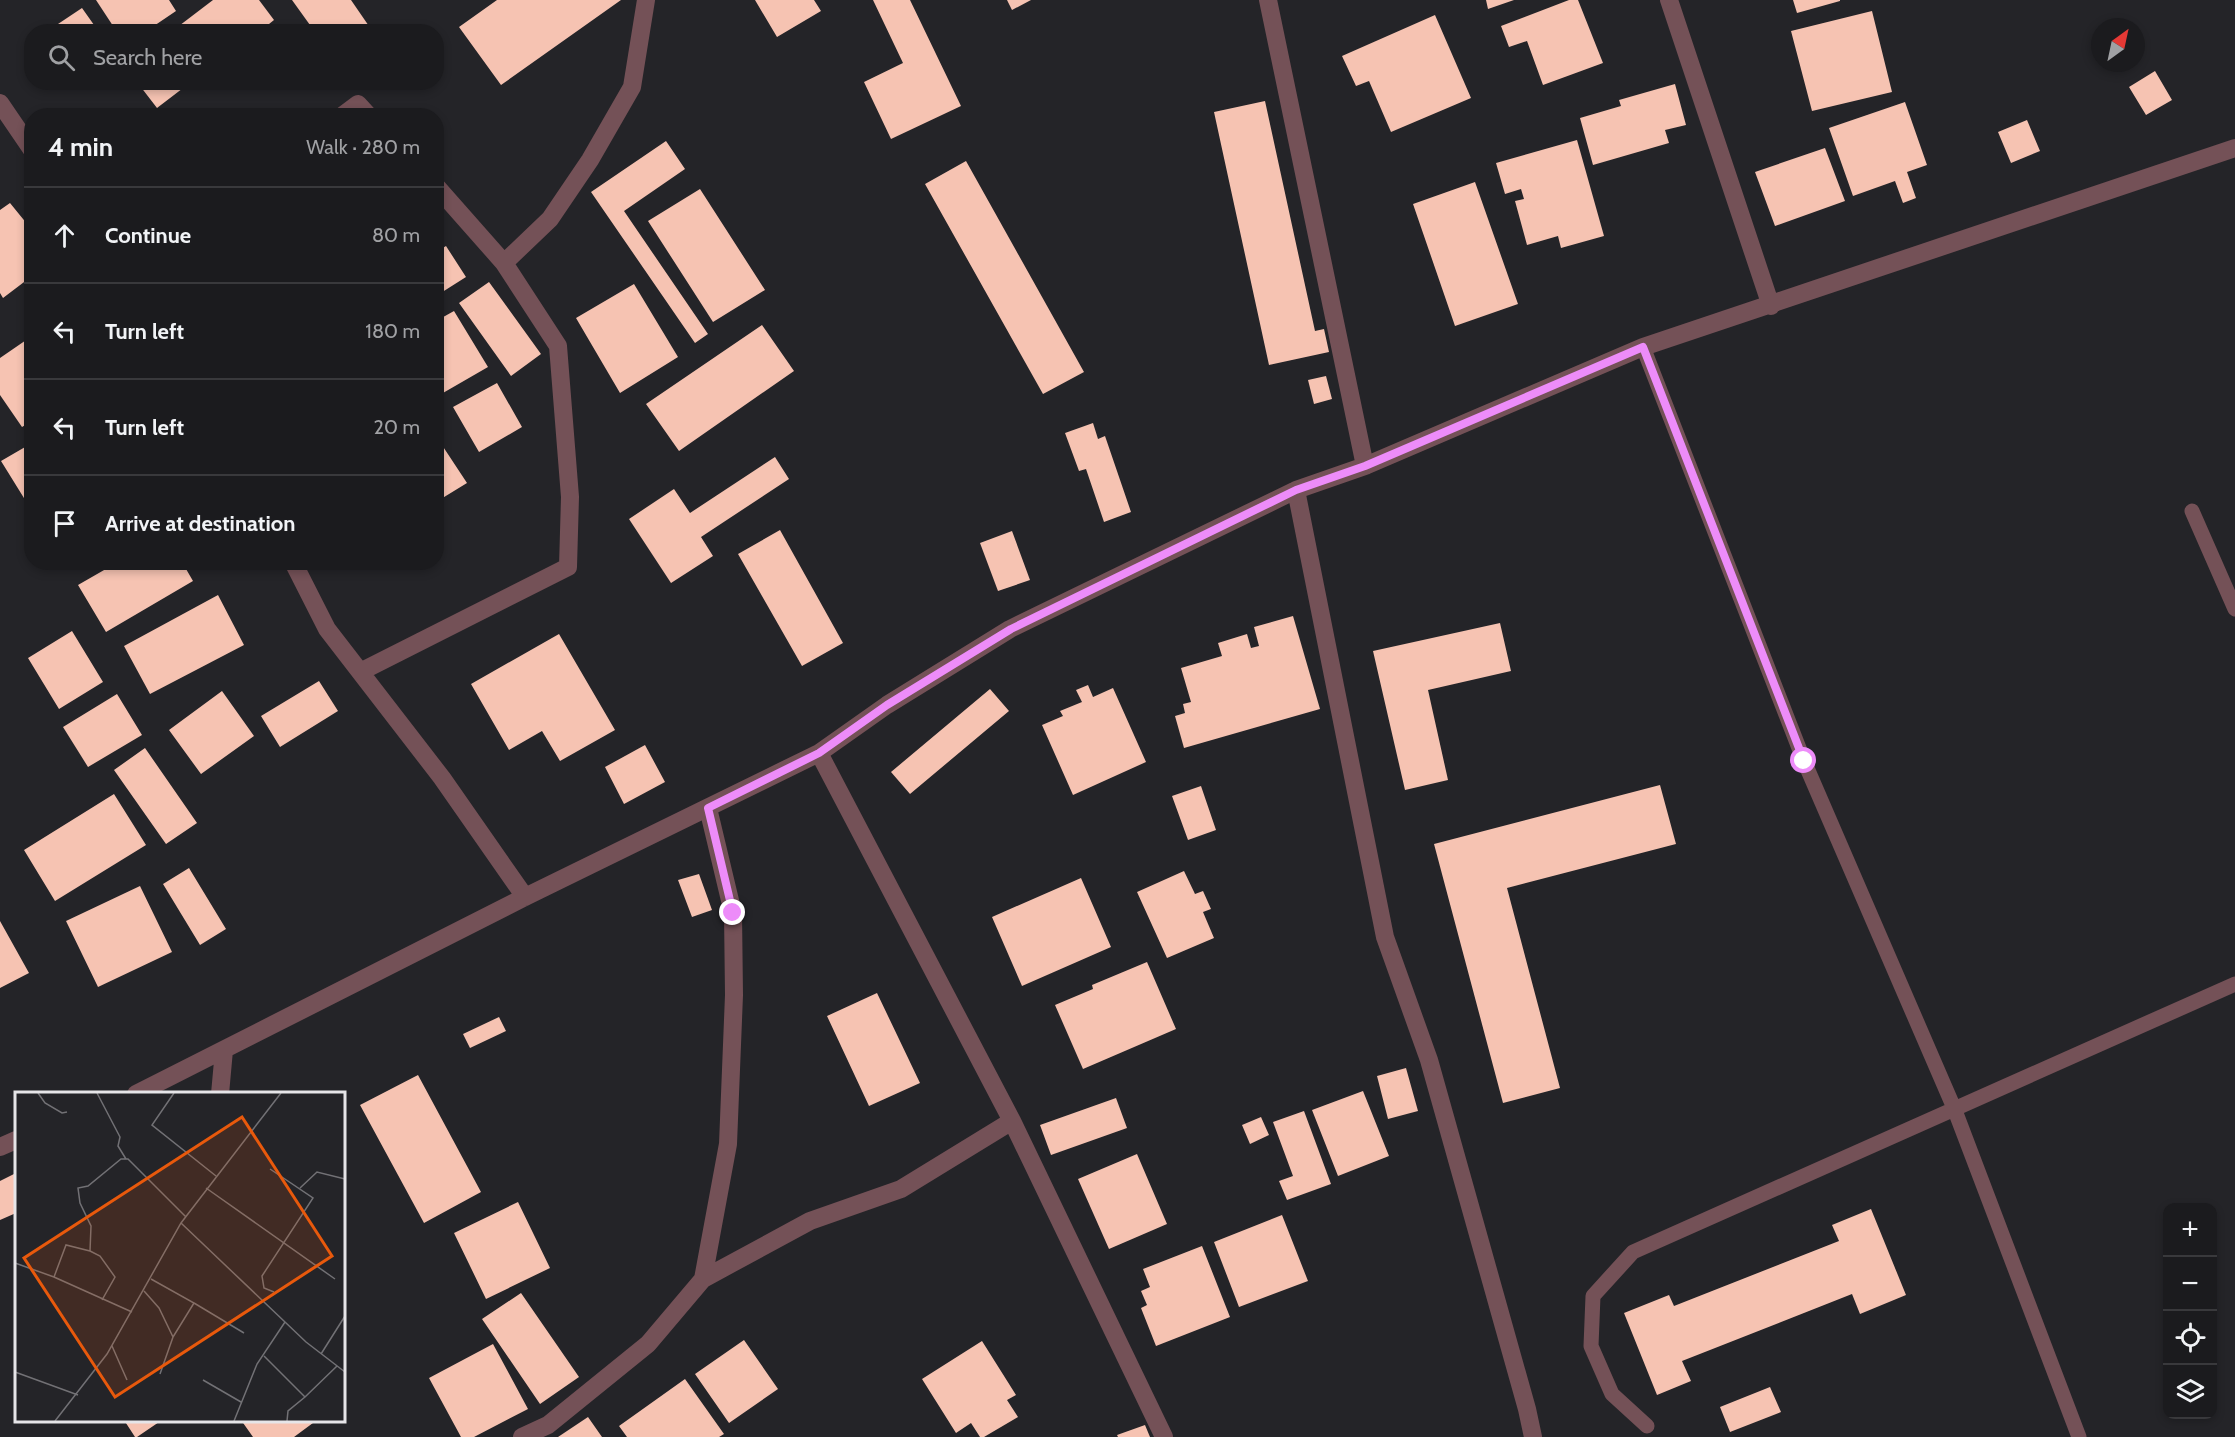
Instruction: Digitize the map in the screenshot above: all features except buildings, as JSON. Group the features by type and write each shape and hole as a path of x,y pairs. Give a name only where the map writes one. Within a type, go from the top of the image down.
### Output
{"street":[{"path":"504,263 550,219 590,160 632,87 646,0"},
{"path":"1268,0 1365,466"},
{"path":"1669,0 1771,306"},
{"path":"0,103 24,138"},
{"path":"140,1092 525,897 819,753 887,705 1011,629 1296,490 1365,466 1643,347 1771,306 2235,148"},
{"path":"360,672 568,567 570,497 558,346 504,263 444,195"},
{"path":"1296,490 1386,937 1429,1060 1533,1437"},
{"path":"297,570 327,629 442,778 525,897"},
{"path":"819,753 1012,1121 1164,1437"},
{"path":"703,1279 729,1144 734,995 733,913 708,808"},
{"path":"220,1092 224,1050"},
{"path":"522,1437 548,1425 648,1344 703,1279 810,1221 901,1190 1012,1121"},
{"path":"0,1147 15,1140"}],"lane":[{"path":"1643,347 1804,761 1954,1108 2079,1437"},
{"path":"2192,511 2235,609"},
{"path":"1647,1426 1612,1394 1591,1346 1593,1296 1633,1252 2235,984"}],"route":[{"path":"733,913 708,808 819,753 887,705 1011,629 1296,490 1365,466 1643,347 1804,761"}]}
